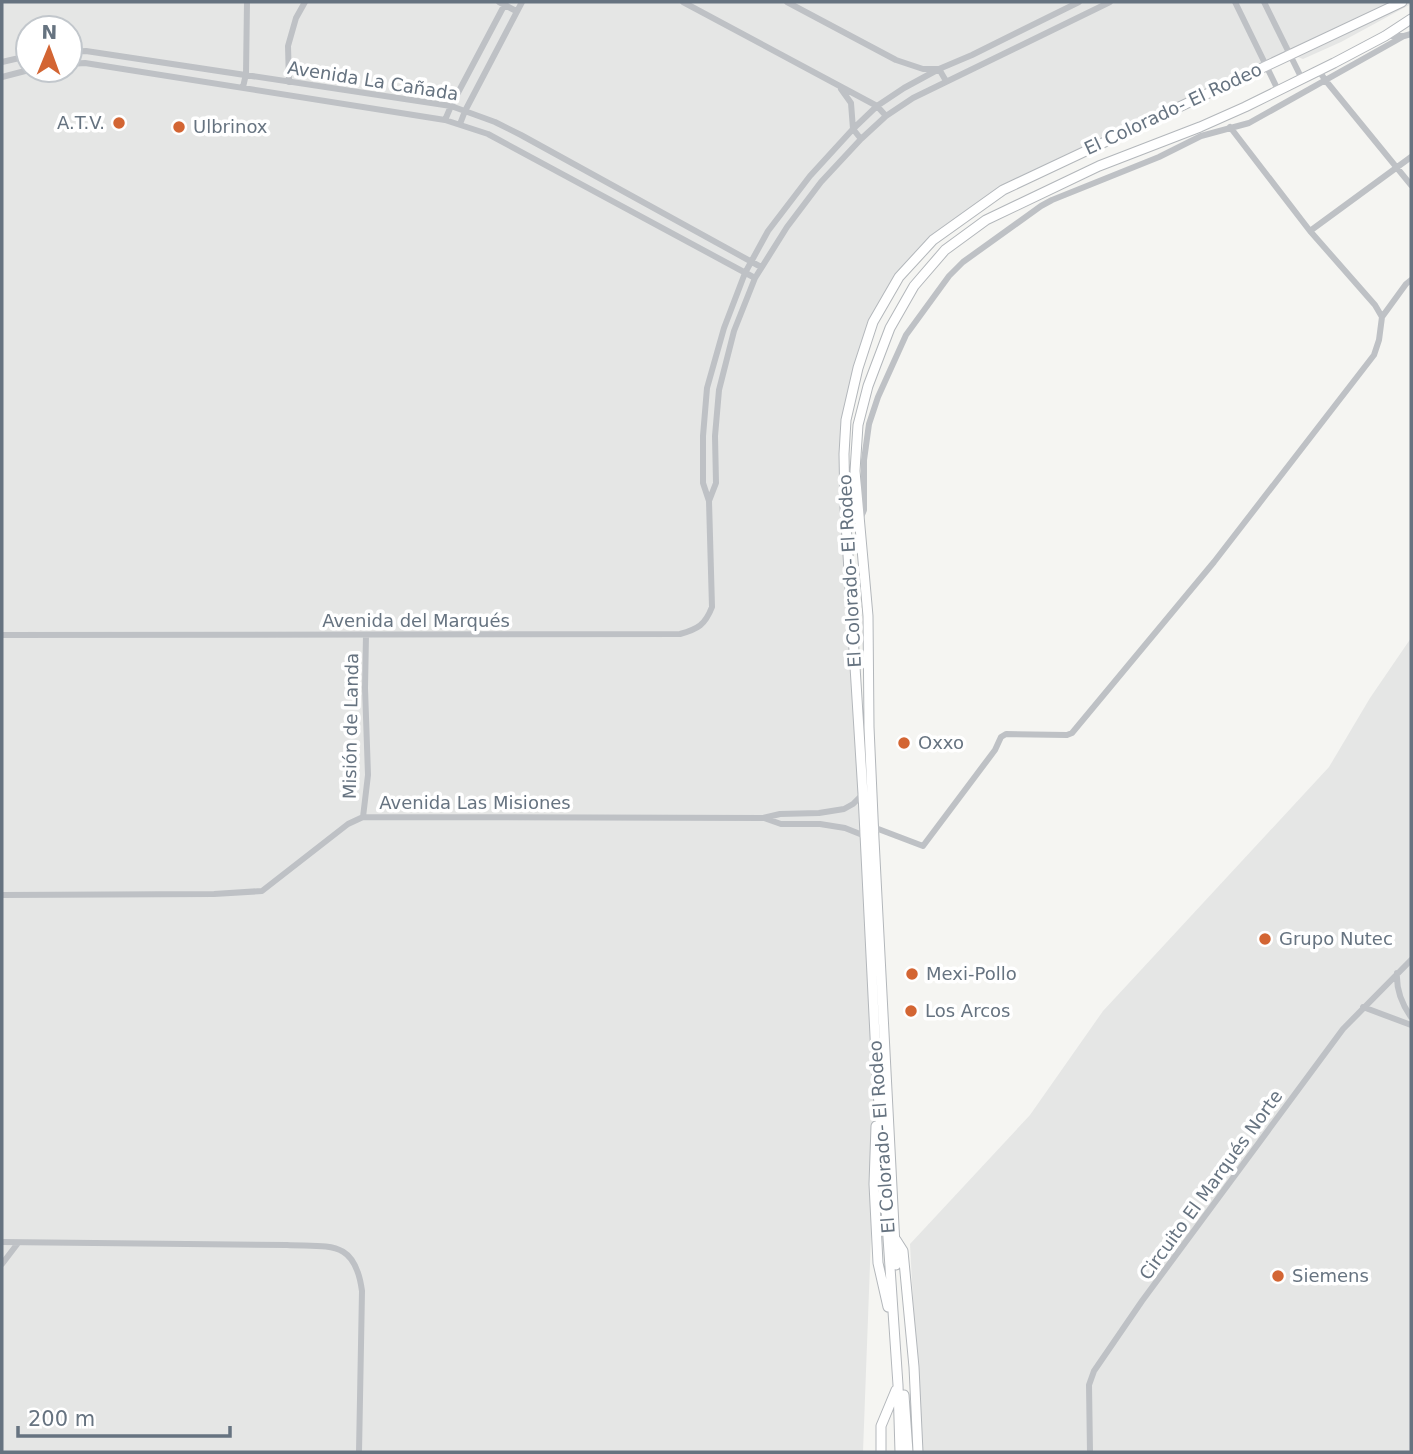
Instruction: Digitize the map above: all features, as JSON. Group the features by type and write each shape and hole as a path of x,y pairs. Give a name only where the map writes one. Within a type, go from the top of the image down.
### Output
{"main road":[{"name":"El Colorado- El Rodeo","path":"898,1385 895,1336 878,1263 873,1184 877,1076 845,507 846,420 858,368 873,322 899,277 933,240 1003,190 1402,2"},
{"name":"El Colorado- El Rodeo","path":"908,1452 873,827 868,616 855,471 858,425 867,386 890,328 914,286 945,250 986,220 1099,166 1220,118 1319,71 1411,19"},
{"path":"894,1236 903,1251 914,1367 918,1452"},
{"path":"881,1452 881,1426 898,1385"},
{"path":"898,1385 900,1452"}],"street":[{"path":"243,87 246,74 247,2"},
{"path":"289,82 288,46 296,18 305,2"},
{"path":"460,124 522,2"},
{"path":"683,2 877,106 886,116"},
{"path":"787,2 896,61 923,69 939,69 946,81"},
{"name":"Avenida del Marqués","path":"2,635 680,634 695,630 707,619 712,607 709,501 703,484 707,388 724,328 745,273 768,231 827,157 877,106 939,69 1079,2"},
{"path":"718,351 728,355 734,331 755,278 787,227 835,166 886,116 946,81 1110,2"},
{"path":"1235,2 1278,90"},
{"path":"1264,2 1302,79"},
{"path":"445,120 503,3 516,11"},
{"path":"1060,11 1066,24"},
{"path":"1385,36 1408,35"},
{"path":"860,521 864,510 864,450 878,397 906,335 949,276 963,262 1041,206 1159,157 1201,136 1250,123 1408,35"},
{"name":"Avenida La Cañada","path":"84,51 451,106 521,135 761,267"},
{"path":"979,51 984,63"},
{"path":"84,63 460,124 515,148 755,278"},
{"path":"1319,71 1411,186"},
{"path":"840,87 851,103 853,129 861,139"},
{"path":"343,103 345,90"},
{"path":"387,111 389,97"},
{"path":"1201,136 1220,118"},
{"path":"1230,128 1310,231 1375,305 1382,317"},
{"path":"515,148 521,135"},
{"path":"827,157 835,166"},
{"path":"1310,231 1411,157"},
{"path":"801,187 811,195"},
{"path":"873,827 923,846 995,750 1001,737 1006,734 1072,733 1214,562 1374,355 1382,317 1411,280"},
{"name":"Avenida del Marqués","path":"709,501 716,483 715,436 719,390 728,355"},
{"name":"Misión de Landa","path":"363,817 368,775 366,635"},
{"name":"Avenida Las Misiones","path":"2,895 214,894 262,891 348,824 363,817 763,818 844,809 863,794"},
{"name":"Avenida Las Misiones","path":"763,818 781,824 820,824 845,828 865,836"},
{"name":"Circuito El Marqués Norte","path":"1090,1452 1089,1385 1094,1371 1343,1029 1411,960"},
{"path":"1397,973 1396,986 1400,999 1411,1017"},
{"path":"1363,1007 1411,1025"},
{"path":"2,1242 329,1246 345,1252 359,1272 362,1291 359,1452"},
{"path":"2,1264 18,1243"}],"shaded area":[{"path":"2,2 1411,2 1341,42 1303,59 1290,54 970,212 933,240 899,277 873,322 846,420 845,507 877,1076 863,1452 2,1452"},
{"path":"1411,638 1411,1452 921,1452 910,1244 1030,1115 1103,1011 1329,767 1370,698"}],"place":[{"name":"A.T.V.","path":"119,123"},
{"name":"Ulbrinox","path":"179,127"},
{"name":"Oxxo","path":"904,743"},
{"name":"Grupo Nutec","path":"1265,939"},
{"name":"Mexi-Pollo","path":"912,974"},
{"name":"Los Arcos","path":"911,1011"},
{"name":"Siemens","path":"1278,1276"}]}
